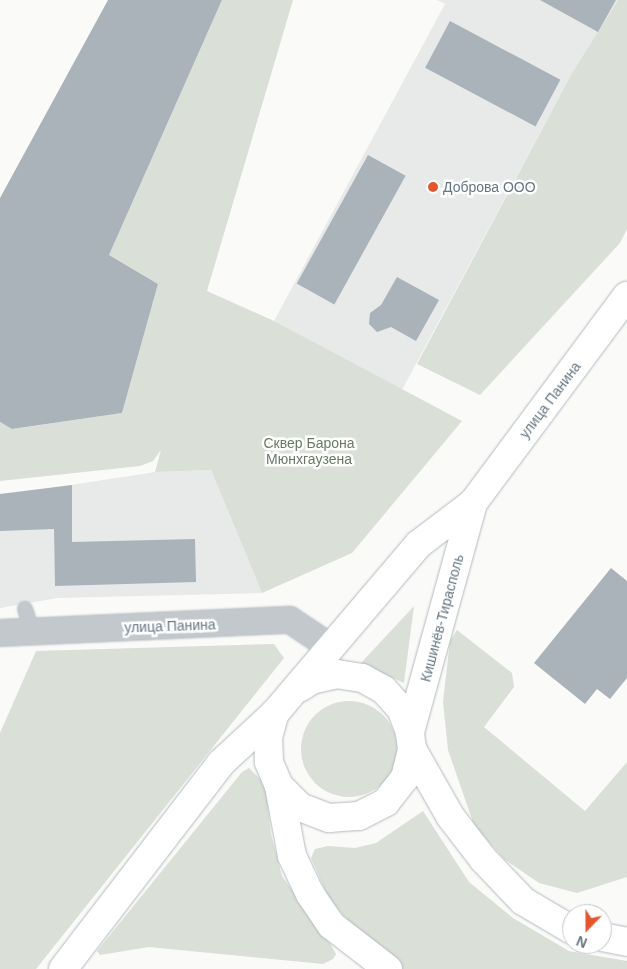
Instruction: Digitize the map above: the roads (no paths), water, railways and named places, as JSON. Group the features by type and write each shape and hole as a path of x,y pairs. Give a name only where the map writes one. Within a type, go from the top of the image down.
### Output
{"main road":[{"name":"улица Панина","path":"473,503 627,296"},
{"path":"63,969 221,763 283,703 419,544 473,503"},
{"name":"Кишинёв-Тирасполь","path":"411,740 473,503"},
{"path":"388,969 331,925 310,894 292,856 279,786 269,762 268,738 283,703 312,680 337,674 362,678 384,690 401,709 411,740 450,816 482,859 523,901 562,924"},
{"path":"279,786 300,807 329,818 359,816 386,802 405,778 411,740"},
{"path":"612,939 627,942"}],"street":[{"name":"улица Панина","path":"0,633 28,620 290,620 332,648"}],"place":[{"name":"Доброва ООО","path":"433,187"}],"park label":[{"name":"Сквер Барона Мюнхгаузена","path":"309,452"}]}
